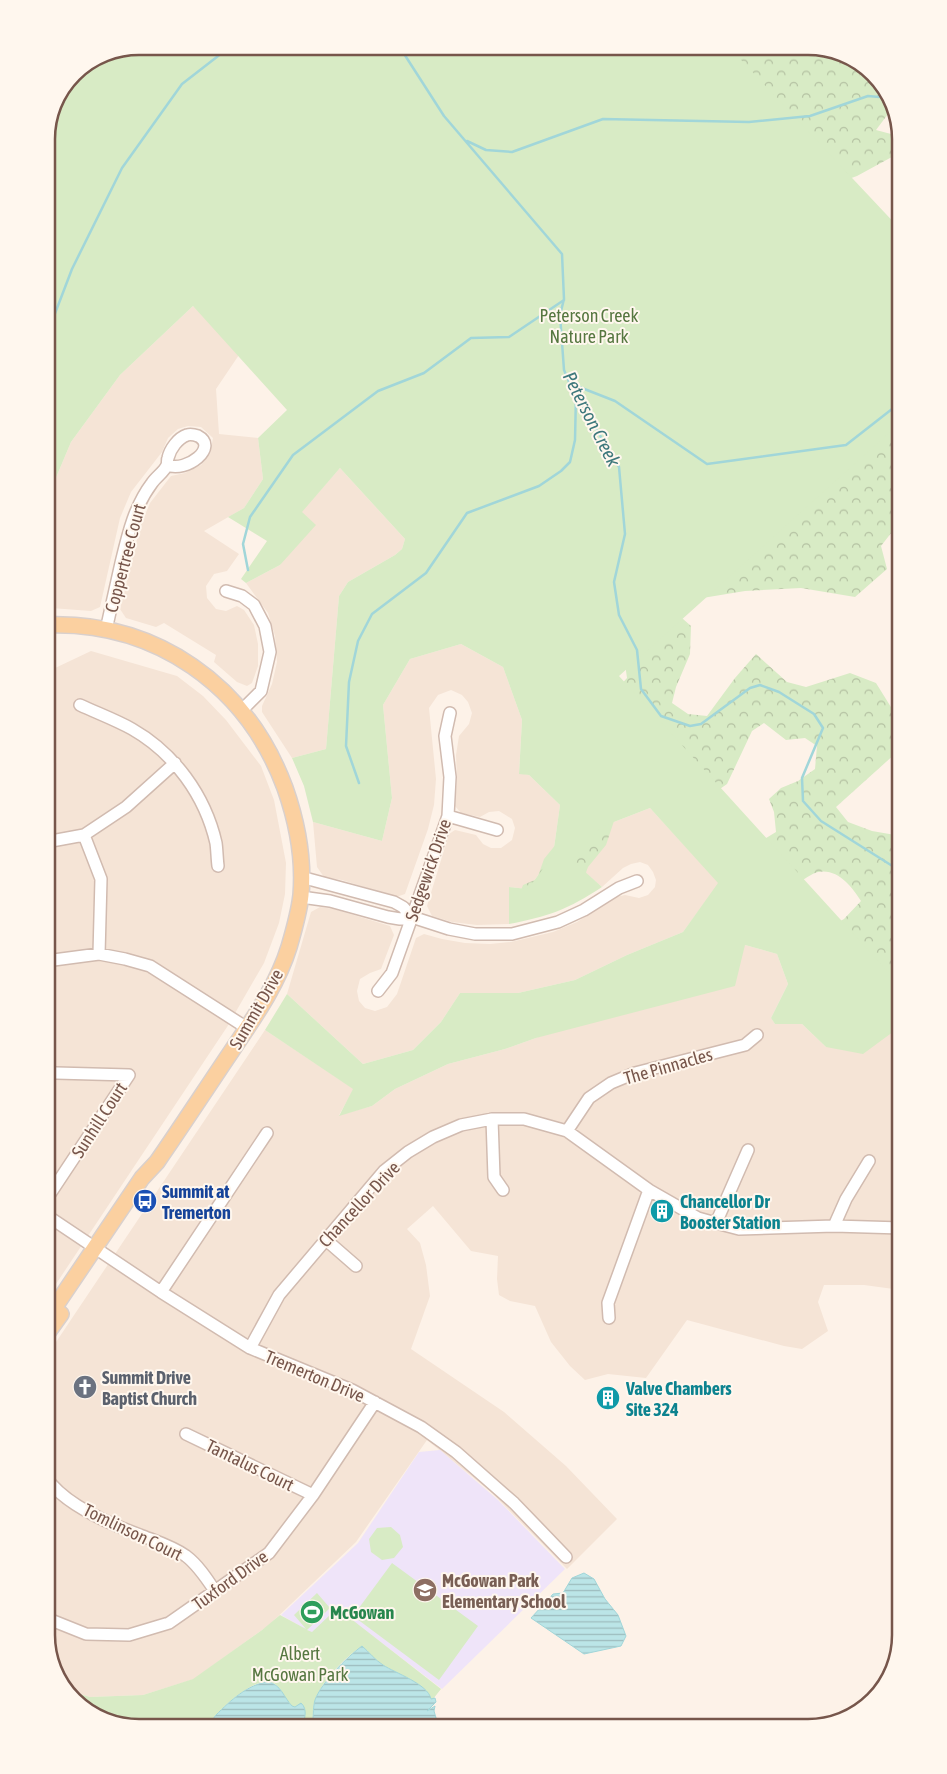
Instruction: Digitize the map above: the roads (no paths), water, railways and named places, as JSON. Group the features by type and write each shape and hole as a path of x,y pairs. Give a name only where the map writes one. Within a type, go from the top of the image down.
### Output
{"main road":[{"name":"Summit Drive","path":"55,625 71,624 106,630 137,638 163,649 184,661 212,682 242,710 267,747 290,803 298,838 301,877 301,897 295,925 267,998 157,1162 142,1178 55,1321"},
{"name":"Summit Drive","path":"55,1308 99,1250"}],"street":[{"name":"Coppertree Court","path":"106,630 134,512 142,496 167,465"},
{"path":"226,591 242,596 254,605 265,626 270,652 261,691 242,710"},
{"path":"80,705 132,728 155,744 175,763 196,791 204,809 216,843 218,866"},
{"name":"Sedgewick Drive","path":"378,991 392,973 448,816 450,777 445,736 450,713"},
{"path":"55,840 84,835 126,807 175,763"},
{"path":"448,816 497,830"},
{"path":"84,835 100,879 99,954"},
{"path":"301,877 394,902 403,907 412,917"},
{"path":"301,897 330,901 388,917 400,919 412,917 449,929 475,934 512,934 558,922 584,910 620,888 637,881"},
{"path":"55,960 99,954 150,966 247,1028"},
{"name":"The Pinnacles","path":"567,1131 589,1098 611,1083 635,1073 745,1044 757,1035"},
{"name":"Sunhill Court","path":"55,1186 129,1075 56,1073"},
{"path":"492,1119 494,1177 503,1190"},
{"name":"Chancellor Drive","path":"250,1348 279,1295 384,1171 408,1152 433,1137 461,1125 492,1119 524,1119 567,1131 649,1190 698,1218 738,1229 834,1226 892,1228"},
{"path":"161,1292 267,1133"},
{"path":"716,1223 748,1150"},
{"path":"834,1226 846,1199 869,1161"},
{"path":"609,1318 608,1303 649,1190"},
{"name":"Tremerton Drive","path":"55,1221 161,1292 250,1348 352,1390 421,1427 456,1452 514,1503 566,1557"},
{"path":"325,1239 356,1266"},
{"name":"Tuxford Drive","path":"55,1623 86,1634 129,1635 170,1623 269,1553 313,1496 375,1402"},
{"name":"Tantalus Court","path":"186,1434 313,1496"},
{"name":"Tomlinson Court","path":"55,1488 82,1508 119,1527 169,1546 186,1556 201,1571 215,1591"}],"water":[{"path":"584,1573 594,1579 605,1599 618,1615 626,1636 621,1646 584,1654 531,1618 553,1594 563,1593 572,1578"},
{"path":"362,1646 380,1663 424,1688 431,1699 435,1698 436,1702 427,1711 435,1706 434,1711 436,1719 312,1719 314,1704 318,1693 349,1657"},
{"path":"268,1682 276,1685 292,1706 295,1707 301,1703 305,1708 304,1719 214,1719 227,1704 240,1694 261,1683"}],"waterway":[{"path":"55,313 72,269 122,168 182,84 219,55"},
{"name":"Peterson Creek","path":"405,55 444,116 562,254 564,299 560,315 564,370 572,389 619,467 625,534 614,582 619,615 637,650 641,689 661,716 690,726 701,724 750,688 760,685 779,692 814,714 823,728 802,778 803,801 821,821 892,866"},
{"path":"467,141 486,150 512,152 603,119 749,122 810,116 868,96 880,96"},
{"path":"248,570 243,544 250,517 293,455 378,391 424,373 471,338 509,337 564,300"},
{"path":"569,383 615,401 707,464 846,445 892,409"},
{"path":"359,783 346,746 349,682 358,641 372,614 426,573 467,513 539,486 561,471 570,462 575,440 576,394"}],"place":[{"name":"Summit at Tremerton","path":"145,1201"},
{"name":"Chancellor Dr Booster Station","path":"662,1211"},
{"name":"Summit Drive Baptist Church","path":"85,1387"},
{"name":"Valve Chambers Site 324","path":"608,1398"},
{"name":"McGowan Park Elementary School","path":"425,1590"},
{"name":"McGowan","path":"312,1612"}],"park label":[{"name":"Peterson Creek Nature Park","path":"589,325"},
{"name":"Albert McGowan Park","path":"300,1664"}]}
